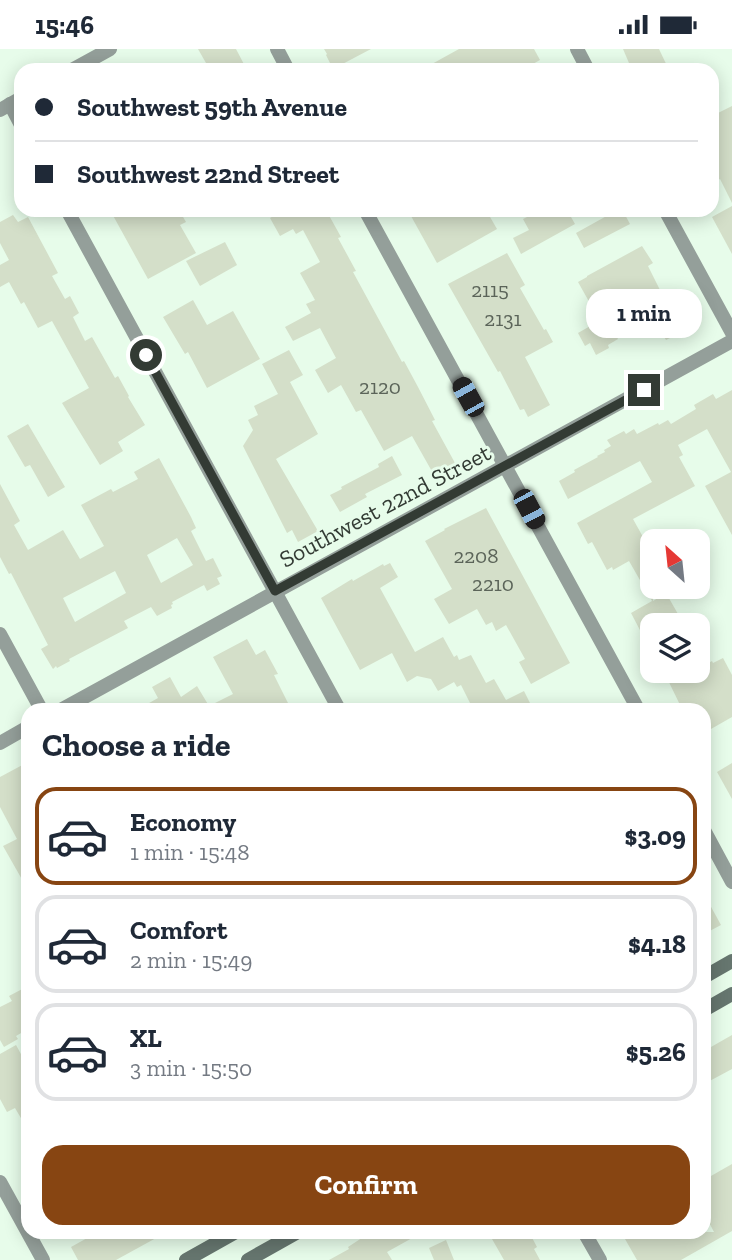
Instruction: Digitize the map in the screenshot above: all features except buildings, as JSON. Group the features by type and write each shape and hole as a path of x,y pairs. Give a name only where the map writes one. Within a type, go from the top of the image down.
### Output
{"main road":[{"path":"711,973 732,961"},
{"path":"711,1006 732,994"},
{"path":"186,1260 224,1239"},
{"path":"248,1260 286,1239"}],"street":[{"path":"85,63 110,49"},
{"path":"72,217 336,703"},
{"path":"369,217 635,703"},
{"path":"669,217 732,333"},
{"name":"Southwest 22nd Street","path":"73,703 732,341"},
{"path":"0,634 38,703"},
{"path":"0,743 21,731"},
{"path":"711,843 732,882"},
{"path":"0,1182 21,1220"},
{"path":"31,1239 43,1260"},
{"path":"588,1239 600,1260"}],"route":[{"path":"146,355 275,591 644,390"}]}
